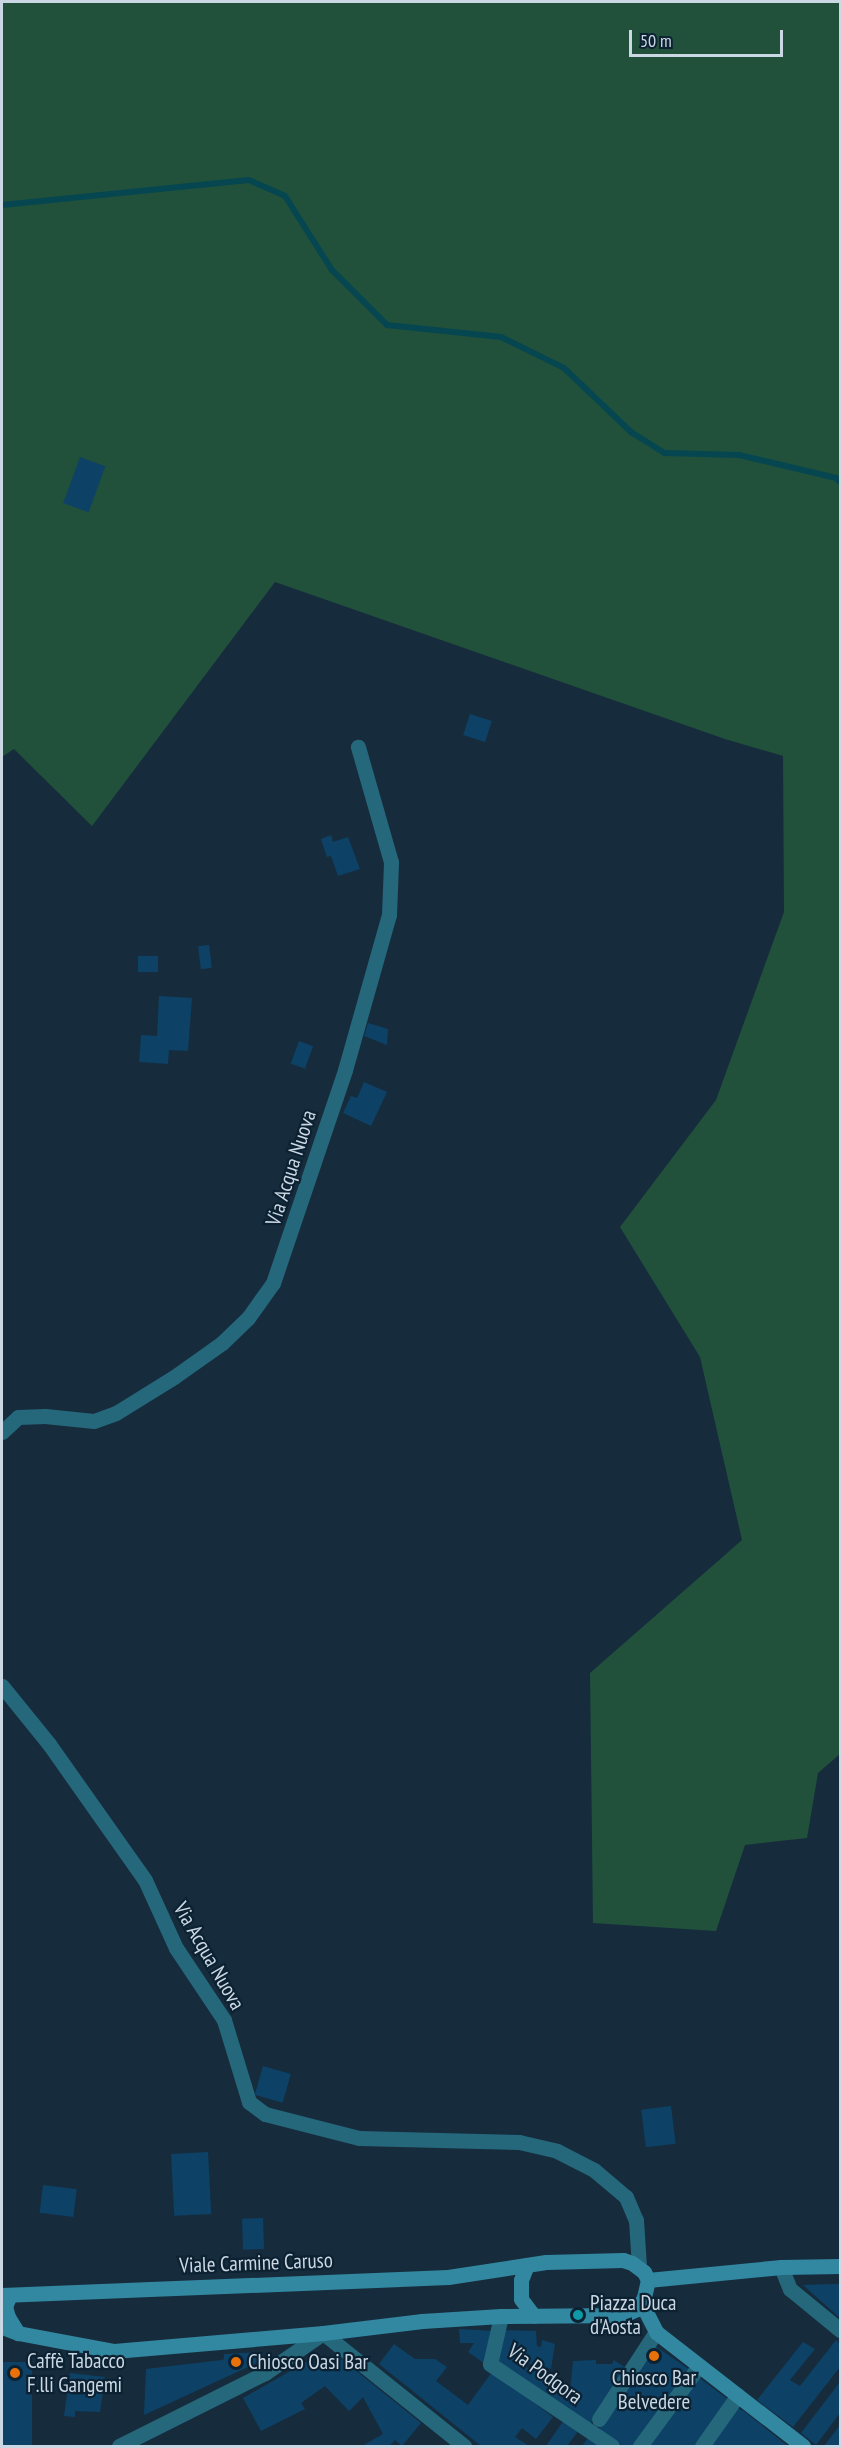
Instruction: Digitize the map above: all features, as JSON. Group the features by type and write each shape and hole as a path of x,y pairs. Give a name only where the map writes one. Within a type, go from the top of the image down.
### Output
{"street":[{"name":"Via Acqua Nuova","path":"2,1432 18,1417 45,1416 94,1421 116,1413 174,1377 222,1343 248,1318 273,1283 345,1070 389,915 392,862 358,747"},
{"name":"Via Acqua Nuova","path":"2,1686 49,1744 146,1880 176,1948 224,2020 249,2102 265,2114 360,2138 519,2142 557,2151 594,2170 626,2197 636,2220 648,2275"},
{"name":"Viale Carmine Caruso","path":"6,2295 448,2277 546,2262 623,2260 648,2275 840,2266"},
{"path":"527,2265 521,2280 521,2299 534,2316"},
{"path":"781,2267 790,2289 840,2330"},
{"path":"648,2275 644,2298 649,2321 656,2332 803,2446"},
{"path":"6,2295 5,2306 8,2317 18,2333"},
{"path":"2,2326 18,2333 114,2350 323,2333 422,2321 501,2316 623,2315 637,2309 644,2298"},
{"name":"Via Podgora","path":"501,2316 490,2364 612,2446"},
{"path":"599,2419 656,2332"},
{"path":"119,2446 265,2373 323,2333"},
{"path":"323,2333 464,2446"},
{"path":"640,2446 699,2366"},
{"path":"702,2446 738,2395"}],"green space":[{"path":"2,2 840,2 840,1754 818,1773 807,1838 745,1845 716,1931 593,1923 590,1673 742,1540 700,1357 620,1227 716,1100 784,912 783,756 725,739 275,582 92,826 14,749 2,757"}],"building":[{"path":"80,457 105,466 89,512 63,503"},
{"path":"470,714 492,721 485,742 463,735"},
{"path":"331,835 333,842 348,837 360,869 338,876 331,856 327,857 321,839"},
{"path":"209,945 212,968 201,969 198,946"},
{"path":"138,956 158,956 158,972 138,972"},
{"path":"159,996 192,998 188,1051 169,1050 168,1064 139,1062 141,1035 157,1036"},
{"path":"368,1023 388,1029 387,1045 364,1036"},
{"path":"299,1041 313,1046 305,1069 291,1064"},
{"path":"364,1082 387,1092 371,1126 343,1113 351,1096 357,1098"},
{"path":"263,2066 291,2074 283,2103 255,2095"},
{"path":"671,2106 676,2144 646,2147 641,2110"},
{"path":"208,2152 211,2214 174,2216 171,2154"},
{"path":"43,2185 77,2189 73,2217 40,2213"},
{"path":"263,2218 264,2249 243,2250 242,2219"},
{"path":"830,2284 840,2284 840,2318 803,2285"},
{"path":"459,2329 495,2331 485,2364 468,2352 474,2343 460,2343"},
{"path":"501,2330 536,2331 537,2346 541,2347 542,2340 555,2344 551,2369 520,2361 520,2366 538,2370 536,2373 570,2393 573,2361 596,2360 596,2364 612,2364 614,2360 626,2368 590,2424 494,2359"},
{"path":"836,2340 840,2344 840,2367 793,2427 757,2400 803,2342 815,2349 790,2380 800,2386"},
{"path":"394,2344 415,2359 435,2359 447,2367 436,2381 468,2405 492,2372 553,2417 536,2439 522,2428 515,2437 529,2446 481,2446 379,2364"},
{"path":"654,2345 690,2370 634,2446 623,2446 598,2430"},
{"path":"260,2352 264,2355 261,2361 144,2415 146,2369 222,2360 224,2354"},
{"path":"339,2357 421,2423 402,2446 395,2440 389,2446 362,2446 383,2434 363,2397 349,2411 325,2386 301,2403 305,2409 261,2431 243,2398 306,2362 333,2369"},
{"path":"2,2362 32,2362 32,2446 2,2446"},
{"path":"70,2373 105,2377 100,2412 75,2411 75,2417 64,2416"},
{"path":"697,2376 730,2401 698,2446 644,2446"},
{"path":"840,2382 840,2413 816,2445 801,2433"},
{"path":"735,2406 745,2412 788,2446 706,2446"},
{"path":"564,2420 579,2430 567,2446 546,2446"},
{"path":"840,2425 840,2446 824,2446"},
{"path":"588,2438 602,2446 582,2446"}],"waterway":[{"path":"2,205 249,180 285,196 332,270 387,325 501,337 564,368 631,432 665,453 739,455 836,478 840,482"}],"place":[{"name":"Piazza Duca d'Aosta","path":"578,2315"},
{"name":"Chiosco Bar Belvedere","path":"654,2356"},
{"name":"Chiosco Oasi Bar","path":"236,2362"},
{"name":"Caffè Tabacco F.lli Gangemi","path":"15,2373"}]}
